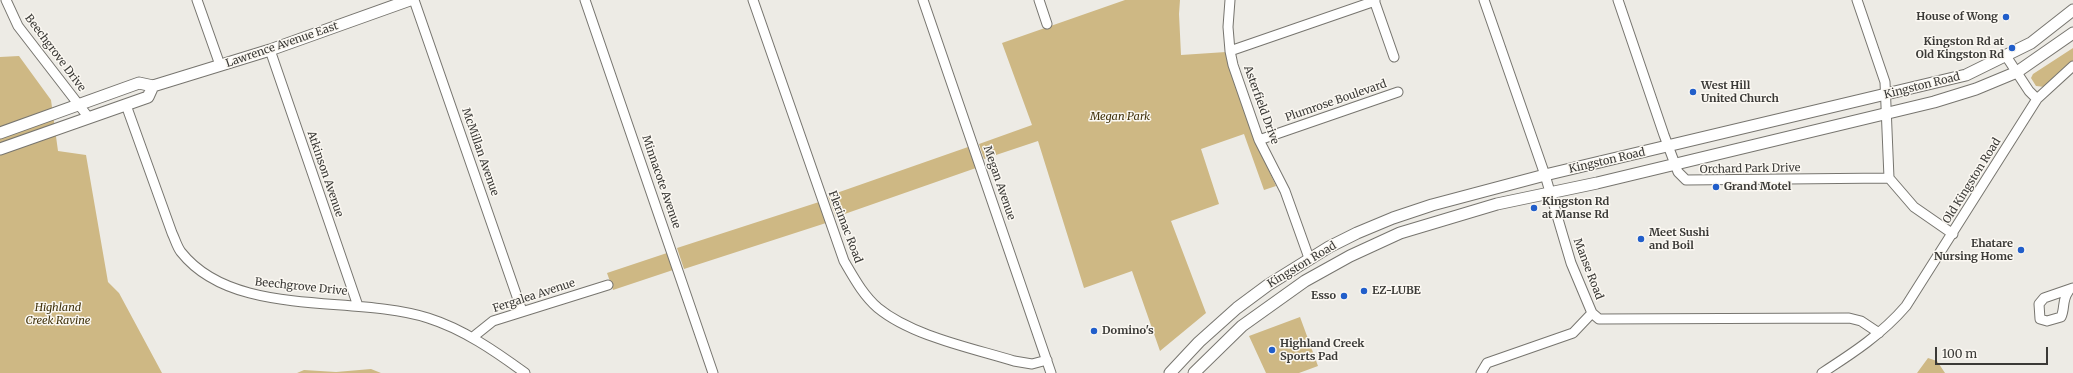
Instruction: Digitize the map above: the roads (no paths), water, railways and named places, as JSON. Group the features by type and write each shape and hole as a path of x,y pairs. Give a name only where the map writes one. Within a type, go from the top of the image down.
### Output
{"main road":[{"name":"Lawrence Avenue East","path":"0,133 139,83 153,86 270,50 410,0"},
{"name":"Kingston Road","path":"1170,373 1194,346 1237,308 1268,284 1309,258 1357,233 1393,218 1432,205 1545,175 1887,95 1966,75 2031,43 2073,10"},
{"name":"Kingston Road","path":"1194,373 1242,326 1305,282 1350,256 1400,234 1431,223 1497,204 1675,164 1934,102 1976,89 2017,72 2073,33"},
{"path":"0,149 148,97 153,86"}],"street":[{"name":"Beechgrove Drive","path":"6,0 18,26 89,118"},
{"path":"197,0 220,65"},
{"name":"McMillan Avenue","path":"414,0 522,311"},
{"name":"Minnacote Avenue","path":"585,0 713,373"},
{"name":"Flerimac Road","path":"753,0 844,261 860,288 878,307 902,324 1014,361 1032,364 1047,360"},
{"name":"Megan Avenue","path":"923,0 1051,373"},
{"path":"1039,0 1047,24"},
{"name":"Asterfield Drive","path":"1230,0 1228,27 1230,51 1259,140 1285,191 1309,258"},
{"name":"Manse Road","path":"1484,0 1545,175 1571,263 1592,313 1599,319 1849,318 1862,321 1880,333"},
{"name":"Orchard Park Drive","path":"1618,0 1675,164 1680,176 1686,180 1692,182 1889,178"},
{"path":"1857,0 1884,79 1887,95 1889,178 1914,206 1953,234"},
{"path":"1230,51 1374,1 1394,57"},
{"name":"Atkinson Avenue","path":"270,50 358,306"},
{"path":"2006,56 2029,91 2037,99"},
{"name":"Old Kingston Road","path":"1822,373 1861,348 1880,333 1900,313 1913,296 1953,234 2037,99 2073,66"},
{"name":"Plumrose Boulevard","path":"1259,140 1398,92"},
{"name":"Beechgrove Drive","path":"126,105 172,233 180,251 200,271 219,283 244,293 280,299 358,306 427,318 473,337 525,373"},
{"name":"Fergalea Avenue","path":"473,337 493,321 608,285"},
{"path":"1481,373 1487,363 1573,333 1592,313"}],"place":[{"name":"House of Wong","path":"2006,17"},
{"name":"Kingston Rd at Old Kingston Rd","path":"2012,48"},
{"name":"West Hill United Church","path":"1693,92"},
{"name":"Grand Motel","path":"1716,187"},
{"name":"Kingston Rd at Manse Rd","path":"1534,208"},
{"name":"Meet Sushi and Boil","path":"1641,239"},
{"name":"Ehatare Nursing Home","path":"2021,250"},
{"name":"EZ-LUBE","path":"1364,291"},
{"name":"Esso","path":"1344,296"},
{"name":"Domino's","path":"1094,331"},
{"name":"Highland Creek Sports Pad","path":"1272,350"}],"park label":[{"name":"Megan Park","path":"1120,117"},
{"name":"Highland Creek Ravine","path":"58,314"}]}
